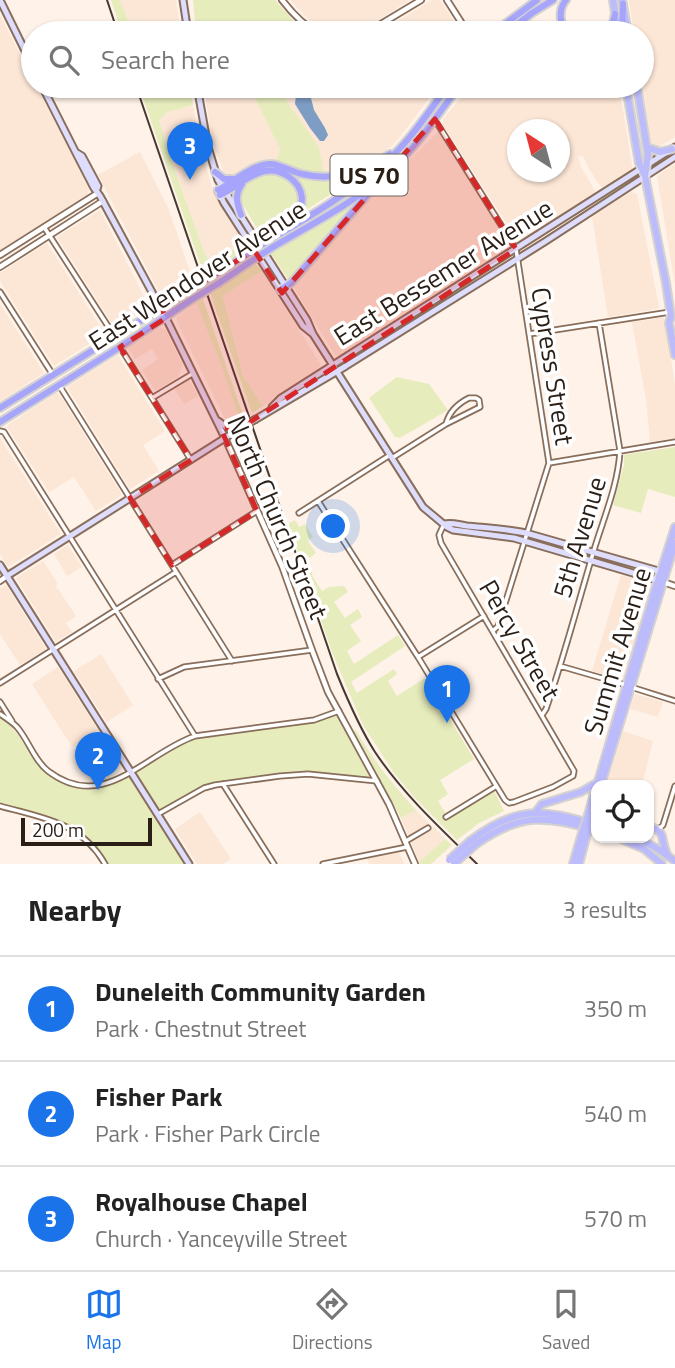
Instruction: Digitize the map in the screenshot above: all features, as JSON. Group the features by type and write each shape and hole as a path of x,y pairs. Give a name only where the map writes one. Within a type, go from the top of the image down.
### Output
{"highway":[{"path":"518,13 524,0"},
{"path":"508,21 537,0"},
{"path":"522,21 553,0"},
{"path":"561,21 561,12 566,0"},
{"path":"621,21 622,2"},
{"path":"613,21 615,14"},
{"name":"East Wendover Avenue","path":"1,406 349,190 387,161 439,98"},
{"name":"East Wendover Avenue","path":"3,420 384,177 412,148 450,98"},
{"path":"222,191 263,165 272,164 319,177 346,174 373,164 400,147"},
{"path":"215,172 224,179 231,180 269,170 287,174 300,189 302,198 293,226"},
{"path":"283,288 384,177"},
{"path":"241,215 237,204 237,191 242,179"}],"main road":[{"path":"0,0 21,42"},
{"path":"183,0 186,21"},
{"path":"613,0 617,21"},
{"path":"622,2 626,21"},
{"name":"North Church Street","path":"48,98 94,188 161,308 225,438"},
{"path":"199,98 208,147 222,191 283,288"},
{"path":"628,98 639,163 645,167"},
{"path":"639,98 647,148 645,176 675,328"},
{"path":"647,148 660,152 673,148"},
{"name":"East Bessemer Avenue","path":"7,576 244,426 284,404 673,148"},
{"name":"East Bessemer Avenue","path":"335,368 517,259 675,157"},
{"path":"222,191 241,215 303,326 313,334 423,507 431,515 447,527 462,532 524,540 660,581"},
{"path":"672,314 669,323 675,355"},
{"path":"216,421 228,428 244,426"},
{"path":"444,524 526,533 666,574"},
{"name":"Summit Avenue","path":"666,574 675,527"},
{"name":"Summit Avenue","path":"600,780 660,581 666,574 675,543"},
{"path":"0,565 189,864"},
{"path":"535,813 542,804 591,788"},
{"name":"Summit Avenue","path":"579,864 591,811"},
{"path":"449,863 488,828 506,818 535,813 565,816 591,826"},
{"path":"472,843 498,829 529,820 555,820 591,827"},
{"path":"654,826 661,827 668,856"},
{"name":"Summit Avenue","path":"573,864 585,834"},
{"path":"630,843 644,849 662,864"},
{"path":"646,843 675,861"}],"street":[{"path":"282,0 300,21"},
{"path":"386,21 421,0"},
{"path":"447,0 460,21"},
{"name":"Cypress Street","path":"435,119 516,249 549,463 498,626 493,631"},
{"path":"0,255 98,191"},
{"path":"0,267 103,201"},
{"path":"44,227 115,337"},
{"path":"546,241 549,228"},
{"path":"0,292 53,375"},
{"path":"529,334 672,314"},
{"name":"5th Avenue","path":"542,715 560,666 614,491 619,466 620,451 599,323"},
{"path":"120,347 191,460"},
{"path":"152,398 193,373"},
{"path":"59,385 232,661"},
{"path":"299,513 446,424 478,409 479,400 469,398 460,404 446,424"},
{"path":"3,420 2,431 195,736"},
{"name":"North Church Street","path":"225,438 282,566 328,692 377,781 415,864"},
{"path":"549,463 675,442"},
{"path":"318,501 418,656 496,786 446,817"},
{"path":"172,565 257,511"},
{"name":"Percy Street","path":"444,524 439,532 440,541 574,771 572,776 553,787 509,803 496,786"},
{"path":"0,683 176,572"},
{"path":"0,581 7,576"},
{"path":"660,581 675,586"},
{"path":"418,656 484,616"},
{"path":"158,679 184,667 312,650"},
{"path":"560,666 675,701"},
{"path":"0,702 40,763 49,772 75,784 94,786 117,780 177,743 195,736 314,720 339,711"},
{"path":"0,714 16,726"},
{"path":"158,814 204,788 223,784 308,774 377,781"},
{"path":"223,784 273,864"},
{"path":"661,827 675,786"},
{"path":"0,806 71,828 85,838 105,864"},
{"path":"323,864 407,844 428,828"}],"highlighted area":[{"path":"435,119 516,249 244,426 221,429 257,511 172,565 130,498 191,460 120,347 166,318 161,308 254,250 282,293"}],"shaded area":[{"path":"120,0 176,0 179,21 128,21"},
{"path":"290,0 410,0 377,21 310,21"},
{"path":"432,0 440,0 453,21 398,21"},
{"path":"629,0 675,0 675,137 660,146 655,146 651,141 645,98 654,98 654,21 632,21"},
{"path":"0,15 21,56 21,98 42,98 89,189 88,194 0,250"},
{"path":"206,98 255,98 280,149 276,161 255,163 234,176 225,176 212,140"},
{"path":"429,98 393,145 364,164 324,173 319,147 286,100"},
{"path":"461,98 621,98 633,171 604,188 589,169 583,156 578,156 581,167 595,191 594,195 521,241 517,240 443,125 443,119"},
{"path":"193,105 200,146 212,187 244,243 211,263 205,254 159,120 168,112"},
{"path":"438,132 510,245 508,249 338,356 335,355 294,288 295,282 344,225"},
{"path":"140,152 169,210 193,281 167,298 161,296 98,175"},
{"path":"675,164 675,285 657,176"},
{"path":"631,192 637,194 659,307 608,317 592,216"},
{"path":"100,210 149,306 115,328 57,237"},
{"path":"47,243 105,334 54,366 0,281 0,273"},
{"path":"262,271 321,365 263,406 243,376 223,296"},
{"path":"197,302 240,421 236,423 232,424 225,419 177,322 176,318"},
{"path":"0,304 44,373 0,401"},
{"path":"664,317 675,384 675,438 650,442 646,400 632,322"},
{"path":"161,327 166,330 182,367 178,377 156,390 142,370 158,359 152,349 135,359 128,348"},
{"path":"118,355 165,431 143,445 159,471 130,489 67,387"},
{"path":"189,380 198,396 184,404 174,389"},
{"path":"57,393 122,495 96,511 74,477 49,492 7,427"},
{"path":"0,438 61,534 8,567 0,554"},
{"path":"68,545 82,567 67,576 54,554"},
{"path":"43,561 76,616 66,623 72,632 56,642 16,578"},
{"path":"621,575 652,585 623,680 592,671"},
{"path":"6,585 46,649 20,665 0,634 0,588"},
{"path":"101,654 133,705 107,722 74,671"},
{"path":"58,667 98,730 72,747 32,684"},
{"path":"635,694 663,702 658,717 630,709"},
{"path":"623,731 653,741 643,780 608,780"},
{"path":"416,810 430,824 409,837 401,818"},
{"path":"200,812 231,859 223,864 197,864 175,829"},
{"path":"434,827 445,839 419,862 411,842"},
{"path":"399,852 404,864 369,864 367,858"}],"green space":[{"path":"111,0 120,0 128,21 118,21"},
{"path":"193,0 275,0 294,21 195,21"},
{"path":"143,98 192,98 193,105 168,112 159,120 205,254 211,263 244,243 247,248 204,275"},
{"path":"255,98 286,98 319,147 324,173 302,171 276,161 280,149"},
{"path":"367,169 300,214 303,200 291,173 310,178"},
{"path":"268,172 282,175 292,183 297,205 291,220 262,238 240,199 246,185"},
{"path":"365,194 291,277 288,279 271,254"},
{"path":"256,264 262,271 223,296 243,376 263,406 252,413 210,293"},
{"path":"203,299 244,418 240,421 197,303"},
{"path":"397,377 429,384 448,410 400,438 395,437 369,398"},
{"path":"675,447 675,497 648,489 641,513 613,505 624,465 624,455"},
{"path":"295,520 299,527 305,524 313,537 308,541 316,553 308,559 313,577 322,591 329,587 344,586 348,592 334,602 345,618 358,609 362,617 350,625 361,641 347,651 354,664 398,635 405,646 351,682 357,693 394,669 397,674 388,681 397,696 425,678 474,759 440,780 448,794 438,801 446,814 443,816 448,819 494,791 504,811 479,823 457,840 394,773 363,725 332,652 288,524"},
{"path":"337,715 369,776 367,778 307,771 285,772 217,782 193,791 153,814 184,864 108,864 86,838 62,822 0,804 0,716 48,773 72,786 88,789 116,783 173,748 202,737 300,724"},
{"path":"356,730 384,772 416,810 401,818 354,731"},
{"path":"445,839 452,845 431,864 420,864 419,862"}],"water":[{"path":"296,98 311,98 314,110 328,135 324,141 320,141 295,104"}],"railway":[{"path":"107,0 114,21"},
{"path":"140,98 337,674 350,704 375,752 398,782 423,811 477,864"}],"place":[{"name":"Royalhouse Chapel","path":"190,180"},
{"name":"Duneleith Community Garden","path":"447,723"},
{"name":"Fisher Park","path":"98,790"}]}
